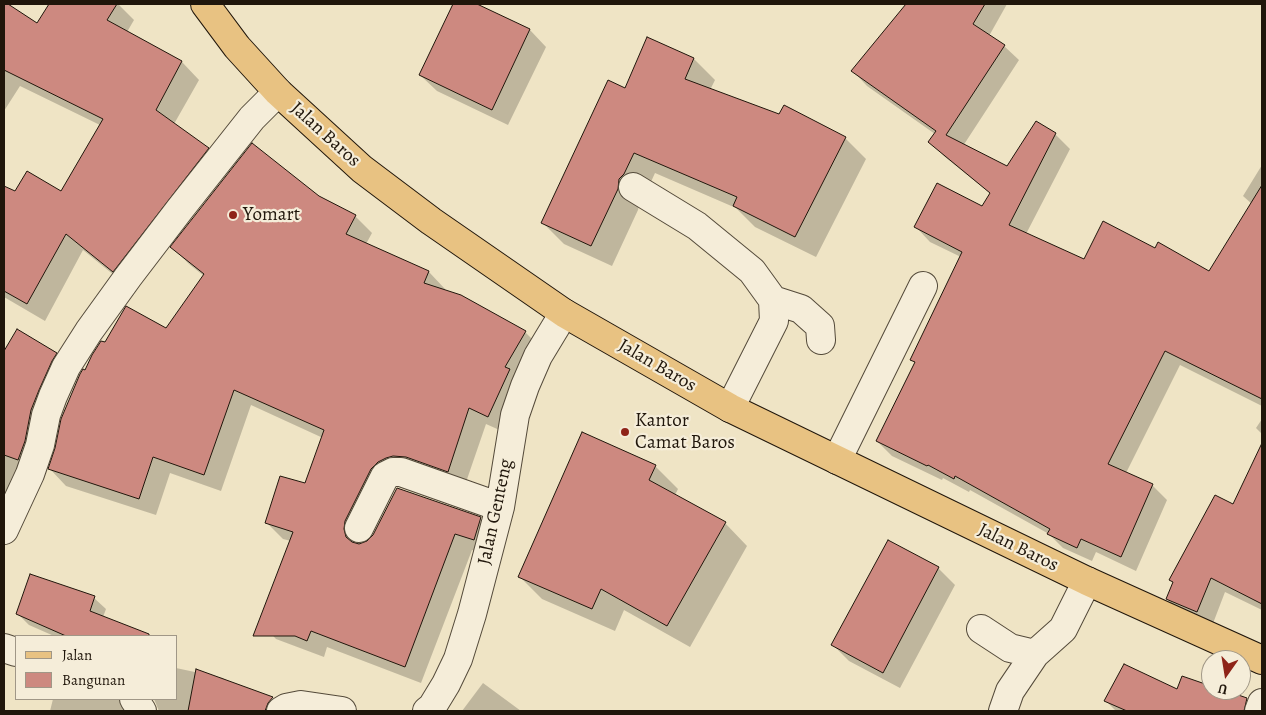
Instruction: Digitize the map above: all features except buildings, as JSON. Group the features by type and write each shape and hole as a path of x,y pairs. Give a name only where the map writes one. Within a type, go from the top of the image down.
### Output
{"main road":[{"name":"Jalan Baros","path":"205,4 237,47 278,92 362,169 432,221 564,313 730,408 1087,581 1262,660"}],"street":[{"path":"4,530 30,474 40,445 50,402 66,367 89,331 180,209 252,118 278,92"},
{"path":"634,186 696,226 752,271 773,300 774,321 730,408"},
{"path":"837,460 923,286"},
{"path":"773,300 801,309 820,326 821,340"},
{"name":"Jalan Genteng","path":"427,711 446,684 458,659 472,614 500,507 515,415 538,356 564,313"},
{"path":"359,528 386,476 393,472 401,472 500,507"},
{"path":"1003,711 1010,691 1035,654 1063,629 1087,581"},
{"path":"981,630 1010,648 1035,654"},
{"path":"135,700 142,711"},
{"path":"1259,711 1262,703"},
{"path":"282,711 286,708 300,705 342,711"}],"place":[{"name":"Yomart","path":"233,215"},
{"name":"Kantor Camat Baros","path":"625,432"}]}
